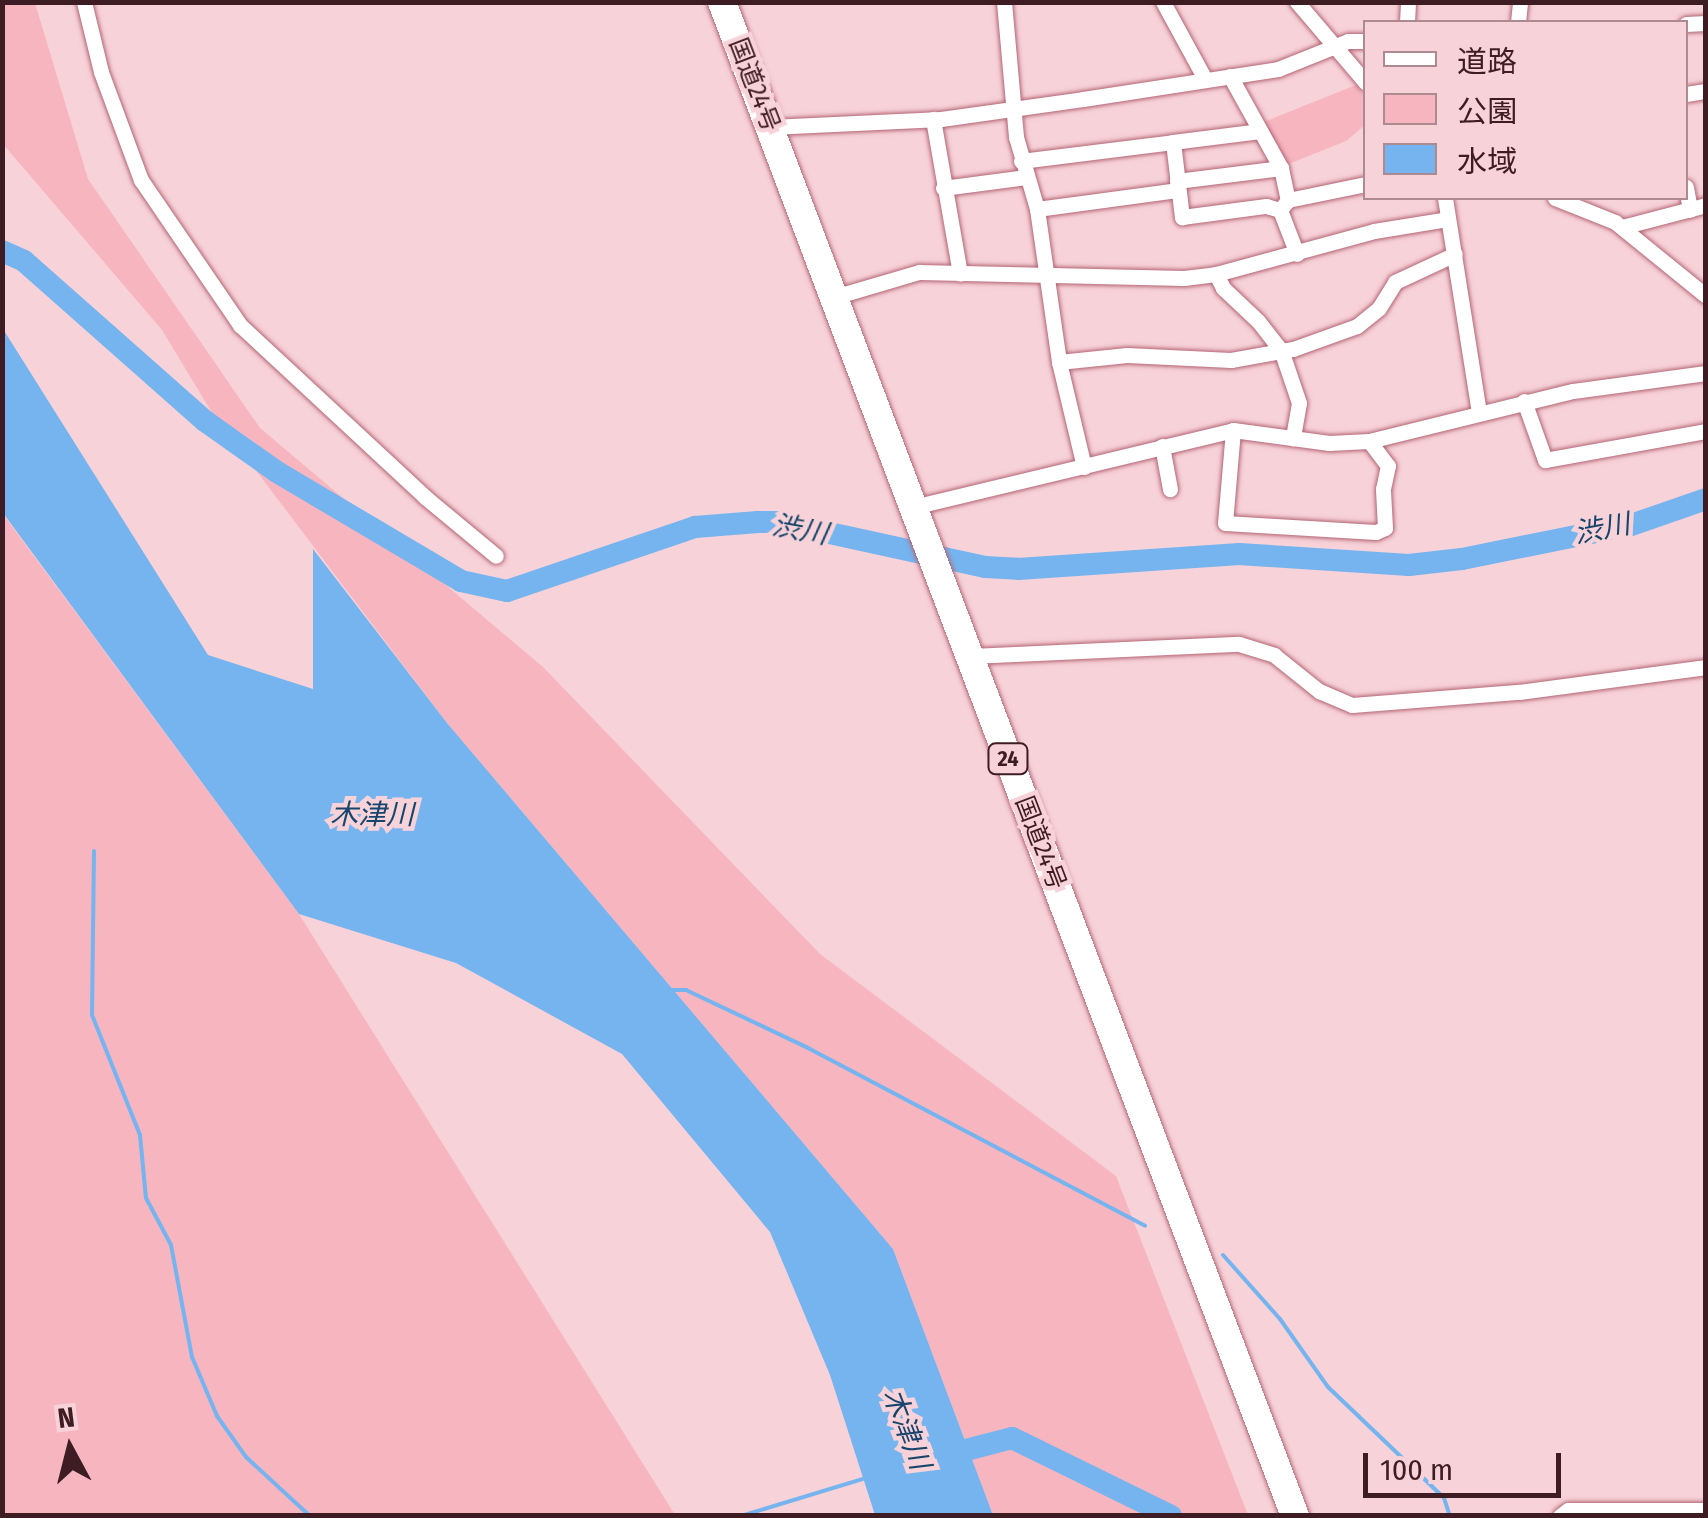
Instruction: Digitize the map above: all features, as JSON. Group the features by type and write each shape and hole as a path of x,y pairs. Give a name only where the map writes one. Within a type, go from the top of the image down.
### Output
{"highway":[{"name":"国道24号","path":"722,2 1295,1516"}],"street":[{"path":"84,2 101,72 141,180 240,325 425,497 496,556"},
{"path":"1004,2 1021,161 1037,209 1059,362 1084,466"},
{"path":"1163,2 1204,79"},
{"path":"1298,2 1363,80"},
{"path":"770,127 933,119 1013,109 1278,69 1337,46 1363,41"},
{"path":"1230,76 1281,168 1284,206 1297,254"},
{"path":"933,119 960,274"},
{"path":"1021,161 1260,131"},
{"path":"1173,142 1182,218 1284,206 1363,185"},
{"path":"1037,209 1281,168"},
{"path":"943,188 1026,178"},
{"path":"1445,200 1479,413"},
{"path":"1560,200 1622,227 1706,296"},
{"path":"1622,227 1698,207"},
{"path":"834,297 918,272 1048,276 1216,274 1374,231 1447,219"},
{"path":"1059,362 1126,355 1231,360 1281,350 1357,326 1379,308 1395,282 1455,254"},
{"path":"1216,274 1223,288 1258,320 1281,350 1298,403 1293,438"},
{"path":"913,506 1232,430 1329,443 1370,441 1524,401 1706,372"},
{"path":"1524,401 1545,460 1706,431"},
{"path":"1232,430 1225,523 1376,532 1385,528 1382,488 1388,466 1370,441"},
{"path":"1162,446 1170,488"},
{"path":"970,656 1239,644 1274,655 1319,690 1352,705 1519,692 1706,667"},
{"path":"1560,1516 1568,1510 1706,1510"}],"green space":[{"path":"2,3 35,3 88,179 260,428 543,667 820,954 1116,1176 1248,1515 993,1515 893,1249 447,723 211,411 162,330 3,144"},
{"path":"1356,85 1363,93 1363,127 1346,141 1286,165 1264,122"},
{"path":"2,513 299,914 675,1515 3,1515"}],"water":[{"name":"木津川","path":"3,329 208,655 313,689 313,549 447,723 893,1249 993,1515 875,1515 830,1375 770,1232 622,1054 456,963 299,914 3,513"}],"waterway":[{"name":"渋川","path":"2,251 24,261 205,421 277,472 461,581 507,591 695,527 758,522 779,522 985,567 1018,569 1239,554 1409,565 1462,559 1631,525 1706,499"},
{"path":"94,851 92,1015 140,1135 146,1198 171,1245 192,1357 217,1416 246,1457 310,1516"},
{"path":"672,990 686,990 808,1048 1145,1226"},
{"path":"1223,1255 1280,1319 1328,1387 1444,1498 1450,1516"},
{"path":"939,1457 1012,1438 1171,1516"},
{"path":"741,1516 866,1478"}]}
